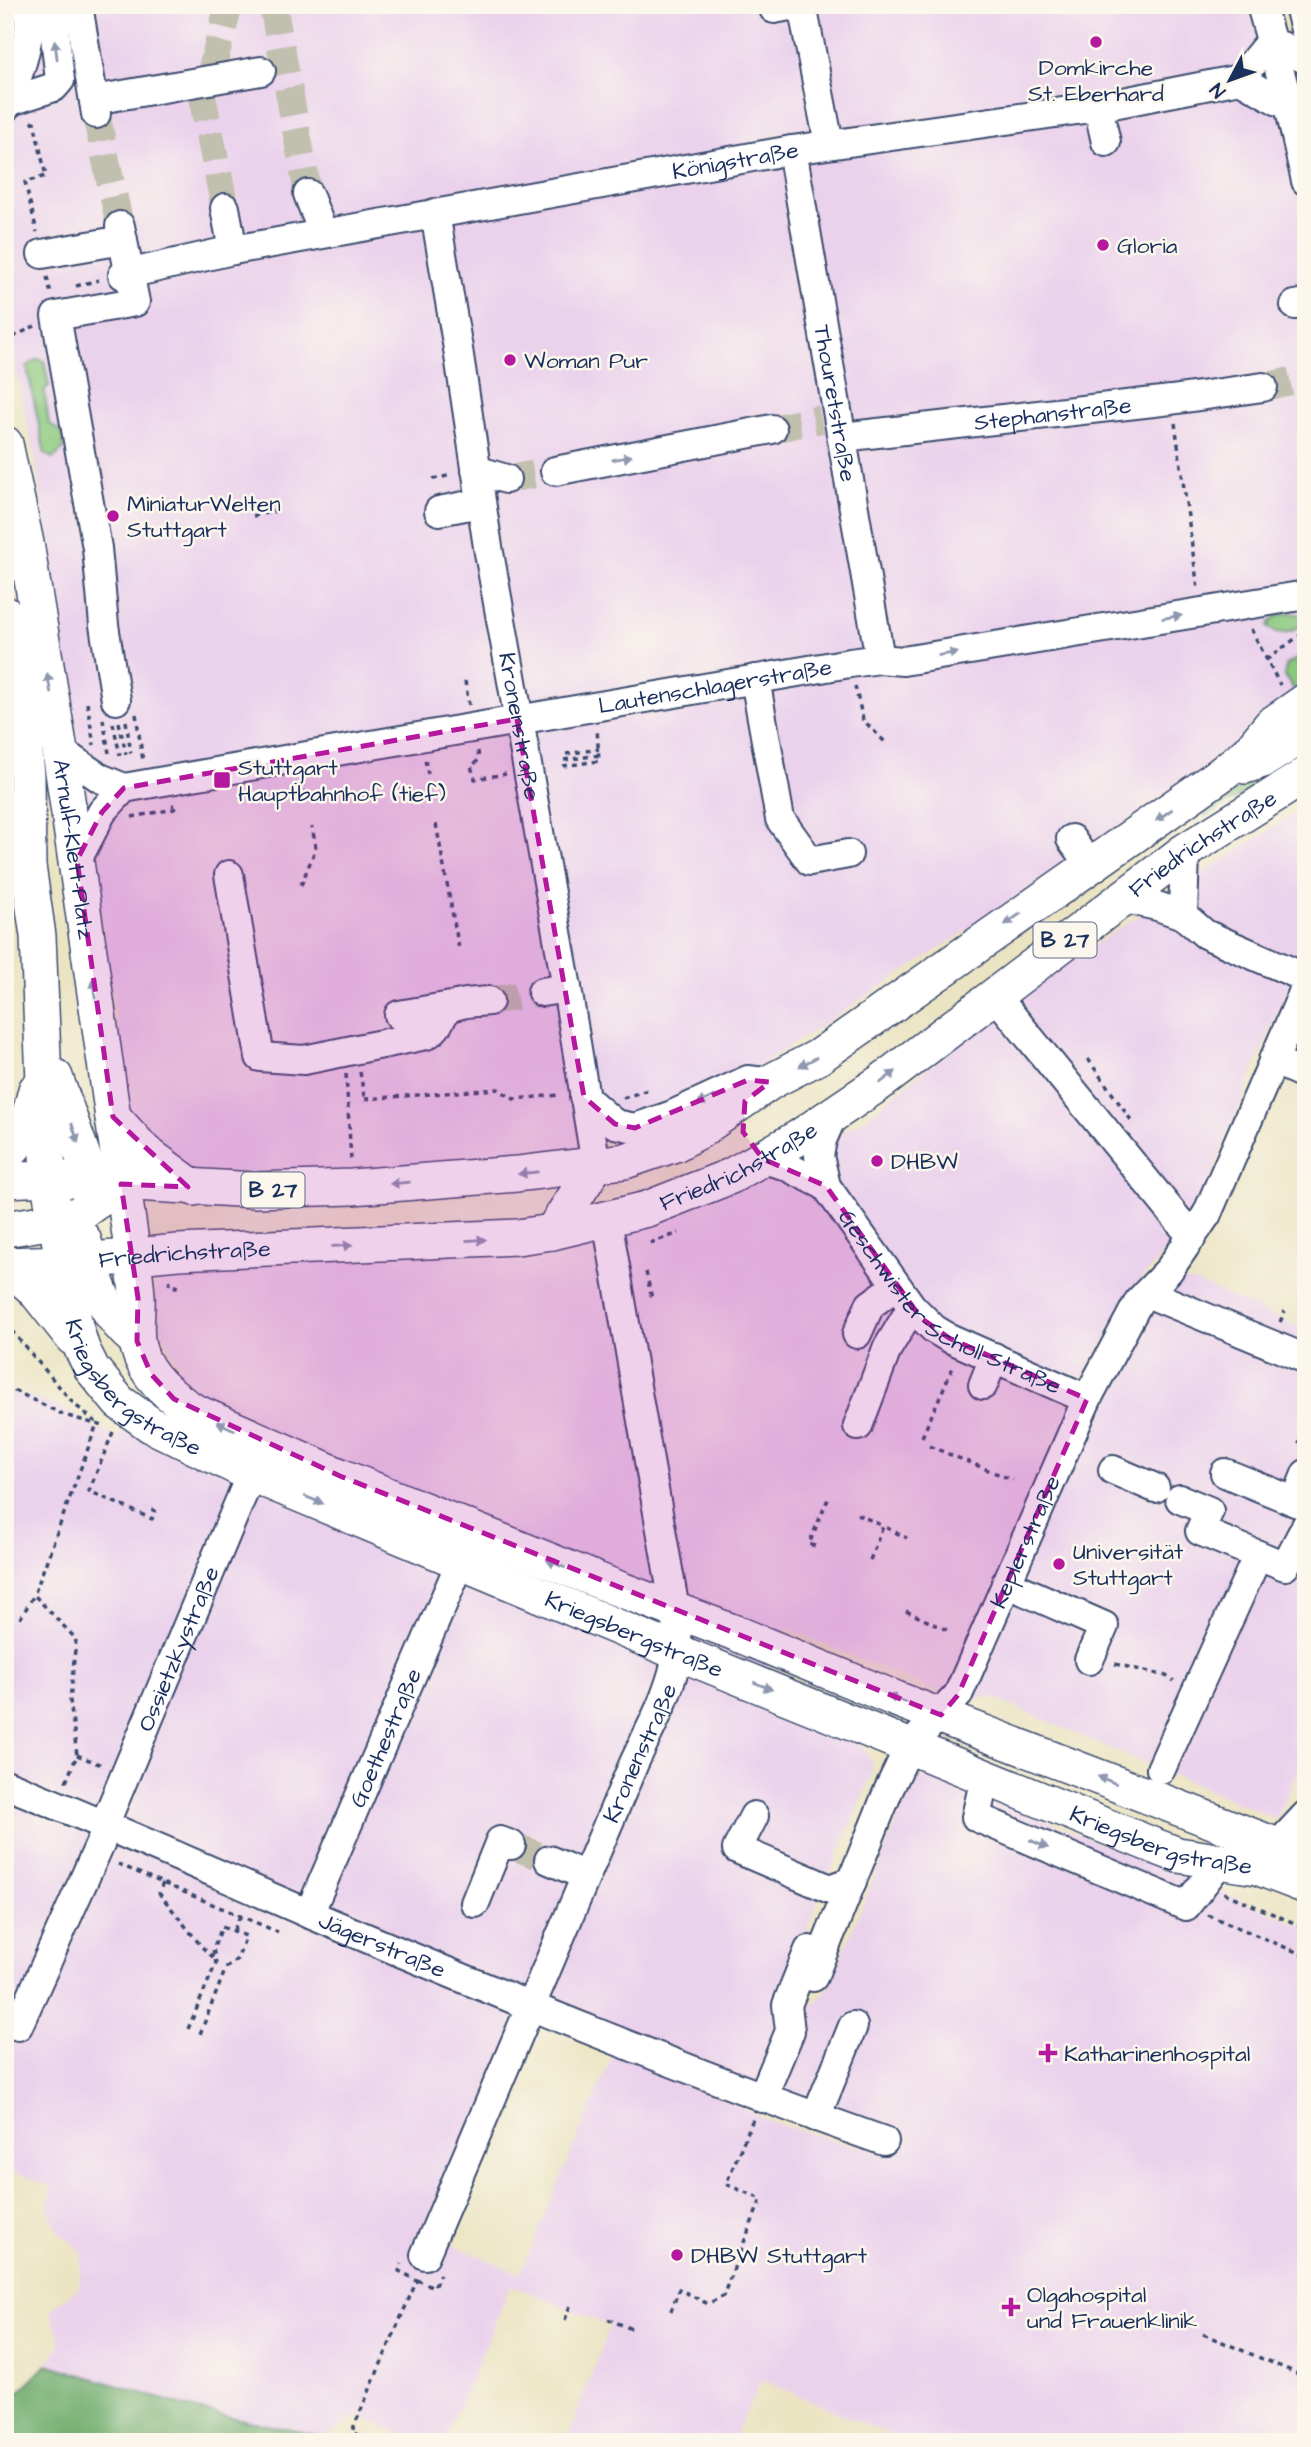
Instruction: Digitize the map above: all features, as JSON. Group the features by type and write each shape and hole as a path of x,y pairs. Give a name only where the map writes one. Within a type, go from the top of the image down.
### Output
{"main road":[{"name":"Arnulf-Klett-Platz","path":"5,444 26,543 60,751 113,1117 106,1192 133,1256"},
{"name":"Arnulf-Klett-Platz","path":"5,614 22,719 15,767 38,936 45,1056 46,1178 73,1240"},
{"name":"Friedrichstraße","path":"46,1178 106,1192 194,1188 255,1190 352,1187 596,1165 625,1161 675,1144 818,1057 1081,852 1220,775 1248,753 1294,695"},
{"name":"Friedrichstraße","path":"1220,775 1263,760 1306,733"},
{"name":"Friedrichstraße","path":"73,1240 133,1256 517,1237 607,1220 681,1197 731,1176 832,1117 1185,851 1306,775"},
{"path":"45,1056 63,1068 81,1070 91,1067 103,1057"},
{"path":"5,1157 25,1133 45,1056"},
{"path":"45,1056 106,1192 73,1240"},
{"path":"757,1092 743,1132 763,1159"},
{"path":"113,1117 145,1152 194,1188"},
{"path":"552,1232 596,1165"},
{"name":"B 27","path":"5,1180 46,1178"},
{"path":"5,1229 73,1240"},
{"path":"73,1240 107,1309 119,1326 136,1341"},
{"name":"B 27","path":"6,1265 73,1240"},
{"name":"Kriegsbergstraße","path":"73,1240 70,1308 82,1349 92,1369 107,1389 136,1415 251,1474 677,1652 1178,1855 1203,1884 1257,1867 1306,1886"},
{"name":"Kriegsbergstraße","path":"133,1256 138,1298 136,1341 141,1356 151,1374 174,1399 193,1411 340,1476 620,1590 1291,1851"},
{"path":"6,1265 34,1289 82,1349"}],"street":[{"path":"802,5 829,144"},
{"path":"1261,5 1288,101 1306,181"},
{"path":"12,110 15,59 30,21 46,7"},
{"path":"46,7 95,107 205,80 261,71"},
{"path":"12,110 54,87 60,79 46,7"},
{"path":"1240,79 1291,40"},
{"path":"1240,79 1294,94"},
{"name":"Königstraße","path":"41,254 233,250 792,150 1098,107 1240,79"},
{"path":"1098,107 1106,142"},
{"name":"Thouretstraße","path":"792,150 808,237 833,424 880,659"},
{"path":"308,194 323,233"},
{"path":"225,208 233,250"},
{"name":"Kronenstraße","path":"435,213 437,287 476,470 517,719 528,768 554,990 584,1095 596,1165"},
{"path":"115,700 119,649 98,625 97,548 56,316 135,302 123,254"},
{"name":"Stephanstraße","path":"833,424 1169,389 1262,387"},
{"path":"555,471 772,429"},
{"path":"476,470 506,479"},
{"path":"439,511 481,503"},
{"name":"Lautenschlagerstraße","path":"135,786 850,663 880,659 903,661 1306,596"},
{"path":"755,679 780,819 810,861 848,854"},
{"path":"5,706 15,767"},
{"path":"60,751 100,778 135,786"},
{"path":"77,860 93,826 135,786"},
{"path":"1183,915 1185,851"},
{"path":"229,875 260,1057 304,1060 426,1035 438,1027 448,1009 457,1005"},
{"path":"1121,898 1183,915 1205,934 1306,978"},
{"name":"Keplerstraße","path":"762,2098 790,2031 787,2005 824,1910 850,1886 909,1747 958,1695 1087,1399 1130,1316 1147,1293 1170,1270 1207,1214 1306,986"},
{"path":"994,994 1192,1237"},
{"path":"399,1015 489,1001"},
{"path":"1273,1059 1306,1075"},
{"path":"584,1095 615,1124 635,1128 670,1116 748,1080 757,1092"},
{"name":"Geschwister-Scholl-Straße","path":"832,1117 822,1140 820,1156 826,1186 904,1297 934,1329 1087,1399"},
{"name":"Geschwister-Scholl-Straße","path":"763,1159 784,1165 826,1186"},
{"name":"Kronenstraße","path":"427,2270 530,2007 665,1696 677,1652 675,1610 607,1220"},
{"path":"1147,1293 1306,1359"},
{"path":"857,1334 870,1305 904,1297"},
{"path":"858,1426 904,1297"},
{"path":"983,1385 994,1357"},
{"path":"1201,1529 1228,1465 1302,1511"},
{"path":"1113,1470 1167,1493 1201,1529 1285,1566 1302,1511 1306,1474"},
{"name":"Ossietzkystraße","path":"18,2026 113,1828 251,1474"},
{"path":"1161,1769 1229,1608 1258,1555"},
{"name":"Goethestraße","path":"309,1914 461,1561"},
{"path":"1006,1583 1104,1626 1101,1662"},
{"path":"985,1777 976,1817 1203,1884"},
{"name":"Jägerstraße","path":"5,1784 530,2007 762,2098 884,2141"},
{"path":"1291,1851 1306,1815"},
{"path":"754,1816 737,1849 830,1889 850,1886"},
{"path":"475,1903 500,1841 511,1845"},
{"path":"549,1860 586,1876"},
{"path":"813,1976 850,1886"},
{"path":"816,2117 853,2026"}],"path":[{"path":"12,110 34,122 46,176 25,182 56,316"},
{"path":"70,287 123,254"},
{"path":"1169,389 1201,612"},
{"path":"253,516 276,512"},
{"path":"1232,608 1244,614 1266,660 1294,695"},
{"path":"1266,660 1306,631"},
{"path":"850,663 863,720 886,743"},
{"path":"465,681 467,696"},
{"path":"110,760 100,703 133,697 135,786"},
{"path":"115,700 129,754 115,700"},
{"path":"115,700 120,755"},
{"path":"87,703 95,752"},
{"path":"563,766 599,761 594,705"},
{"path":"566,754 599,749"},
{"path":"565,760 600,755"},
{"path":"426,764 428,774"},
{"path":"472,766 475,779 506,774 505,765"},
{"path":"304,787 305,794"},
{"path":"129,817 174,809 177,806"},
{"path":"436,824 459,949"},
{"path":"301,885 316,848 312,827"},
{"path":"5,1030 11,1068 8,1089"},
{"path":"1088,1059 1132,1122"},
{"path":"345,1069 352,1187"},
{"path":"362,1084 365,1100 498,1089 514,1099 584,1095"},
{"path":"624,1097 651,1089"},
{"path":"650,1243 679,1233"},
{"path":"646,1272 652,1299"},
{"path":"169,1282 169,1285 176,1287 178,1281"},
{"path":"5,1323 74,1404 97,1424"},
{"path":"922,1437 955,1362"},
{"path":"5,1386 64,1415 97,1424 113,1432 89,1490 152,1519 155,1511 147,1507"},
{"path":"20,1619 34,1595 97,1424"},
{"path":"1297,1441 1306,1445"},
{"path":"929,1446 1013,1480"},
{"path":"976,1471 978,1466"},
{"path":"815,1546 809,1544 827,1501 832,1503"},
{"path":"857,1514 907,1538"},
{"path":"870,1560 883,1526"},
{"path":"34,1595 76,1639 70,1701 77,1755 57,1805"},
{"path":"906,1611 951,1632"},
{"path":"1101,1662 1166,1676 1184,1686"},
{"path":"113,1828 115,1863 278,1932"},
{"path":"163,1883 159,1893 202,1947 215,1959"},
{"path":"1203,1884 1306,1928"},
{"path":"1203,1884 1306,1956"},
{"path":"234,1931 240,1916"},
{"path":"188,2029 216,1963 213,1949 222,1927 246,1936 237,1959 226,1968 200,2034"},
{"path":"671,2311 679,2289 708,2304 723,2296 761,2199 726,2184 762,2098"},
{"path":"367,2442 352,2431 427,2270 401,2272"},
{"path":"565,2320 572,2303"},
{"path":"608,2319 634,2330"},
{"path":"1203,2334 1306,2377"}],"highlighted area":[{"path":"517,719 584,1097 615,1124 635,1128 748,1080 770,1082 745,1101 743,1132 763,1159 826,1186 921,1318 949,1338 1087,1399 958,1695 941,1715 340,1476 174,1399 151,1374 137,1341 138,1298 121,1184 188,1187 113,1117 77,860 102,812 124,788"}],"shaded area":[{"path":"5,5 1248,5 1285,111 1306,108 1306,698 1012,901 701,1104 622,1136 583,1147 443,1172 138,1173 36,461 5,320"},
{"path":"1306,806 1306,962 1280,1005 1197,1212 1131,1292 1085,1376 1071,1377 912,1324 934,1344 1096,1415 1138,1316 1172,1279 1198,1283 1306,1330 1306,1755 1276,1819 989,1696 962,1702 786,1628 754,1698 851,1737 865,1750 873,1765 871,1776 817,1904 781,2000 786,2033 758,2089 623,2048 768,2121 865,2149 771,2098 810,2008 828,1989 910,1790 923,1777 938,1776 1306,1927 1306,2442 907,2442 762,2380 731,2442 566,2442 610,2326 511,2285 444,2442 422,2442 357,2416 324,2437 197,2410 47,2364 61,2343 50,2310 79,2288 82,2251 60,2234 48,2208 52,2187 5,2168 5,2042 13,2031 5,2026 5,1388 62,1407 117,1439 181,1365 159,1324 154,1291 160,1274 173,1265 266,1265 755,1182 862,1121 1018,995","holes":["531,2013 617,2045 520,2274 431,2235"]}],"green space":[{"path":"37,359 44,361 49,386 44,390 49,424 62,432 64,449 53,458 45,454 27,367"},
{"path":"1291,613 1301,615 1304,619 1297,628 1283,633 1268,627 1274,618"},
{"path":"1297,659 1306,663 1306,688 1297,694 1284,675 1287,664"},
{"path":"1306,743 1306,756 1206,816 1203,813"},
{"path":"47,2364 197,2410 324,2437 329,2442 5,2442 5,2407"}],"tunnel":[{"path":"212,68 229,5"},
{"path":"273,5 308,194"},
{"path":"201,92 225,208"},
{"path":"96,114 120,226"},
{"path":"1263,387 1306,378"},
{"path":"772,429 821,419"},
{"path":"506,479 555,471"},
{"path":"489,1001 542,992"},
{"path":"511,1845 549,1860"}],"place":[{"name":"Domkirche St. Eberhard","path":"1096,42"},
{"name":"Gloria","path":"1103,245"},
{"name":"Woman Pur","path":"510,360"},
{"name":"MiniaturWelten Stuttgart","path":"113,516"},
{"name":"Stuttgart Hauptbahnhof (tief)","path":"222,780"},
{"name":"DHBW","path":"877,1161"},
{"name":"Universität Stuttgart","path":"1059,1564"},
{"name":"Katharinenhospital","path":"1048,2053"},
{"name":"DHBW Stuttgart","path":"677,2255"},
{"name":"Olgahospital und Frauenklinik","path":"1011,2307"}]}
